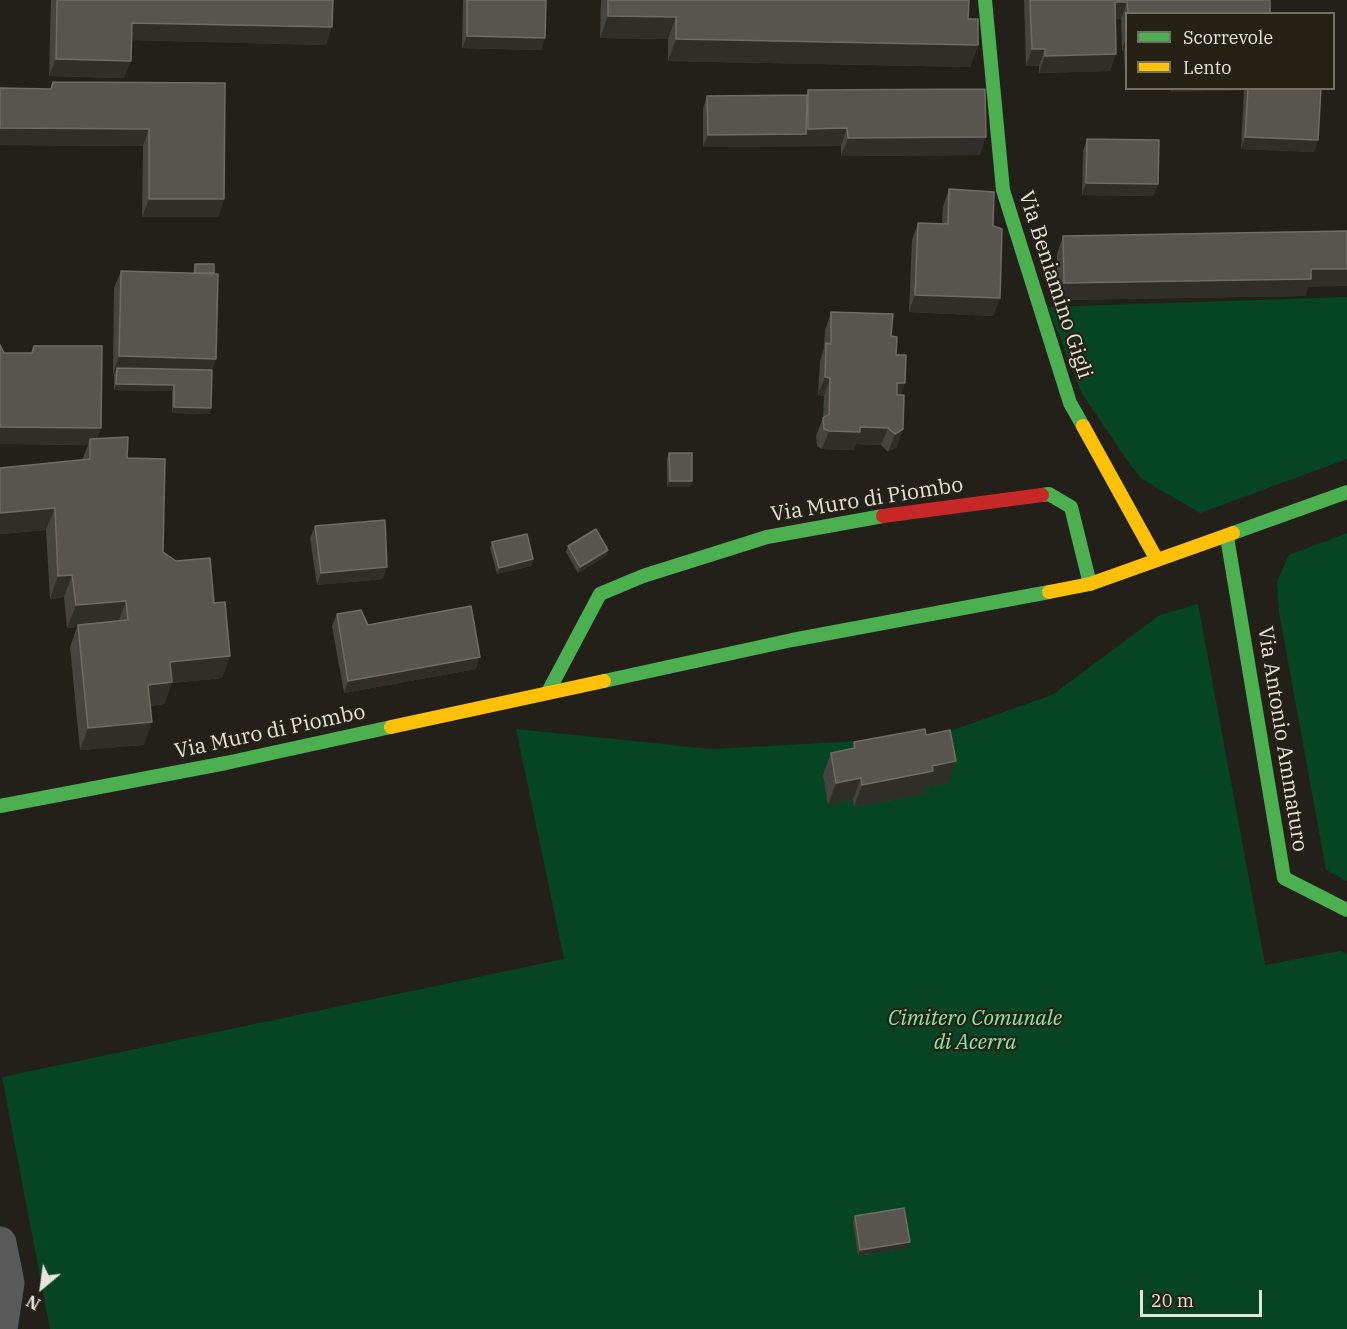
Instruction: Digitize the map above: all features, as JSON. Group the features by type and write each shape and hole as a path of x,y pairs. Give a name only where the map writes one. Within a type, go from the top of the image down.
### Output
{"street":[{"name":"Via Beniamino Gigli","path":"985,0 1002,190 1071,403 1157,560"},
{"name":"Via Muro di Piombo","path":"0,806 226,763 792,640 1089,584 1227,537 1347,492"},
{"name":"Via Muro di Piombo","path":"548,692 600,594 643,576 767,537 849,521 1049,494 1071,507 1089,584"},
{"name":"Via Antonio Ammaturo","path":"1227,537 1284,878 1347,910"},
{"path":"0,1243 17,1329"},
{"path":"1,1329 8,1283"}],"green space":[{"path":"1347,297 1347,459 1200,513 1142,479 1131,466 1081,392 1048,307"},
{"path":"1347,533 1347,881 1326,870 1279,612 1277,581 1289,555"},
{"name":"Cimitero Comunale di Acerra","path":"1198,604 1265,965 1340,951 1347,954 1347,1329 50,1329 2,1077 564,959 516,729 712,749 933,737 1052,695 1160,615"}],"building":[{"path":"57,0 333,0 332,27 132,23 131,61 56,59"},
{"path":"467,0 546,0 545,38 467,36"},
{"path":"608,0 969,0 968,19 978,19 978,45 676,39 676,17 608,16"},
{"path":"1030,0 1270,0 1270,12 1128,12 1127,2 1115,2 1116,54 1045,56 1045,49 1032,49"},
{"path":"53,82 225,83 224,199 149,199 149,129 0,128 0,88 51,89"},
{"path":"985,89 986,137 848,138 847,128 808,129 808,90"},
{"path":"1248,90 1321,90 1318,140 1245,137"},
{"path":"807,95 806,134 708,135 707,96"},
{"path":"1087,139 1159,140 1158,184 1086,183"},
{"path":"949,189 994,192 993,226 1002,229 1000,298 915,295 918,223 948,224"},
{"path":"1347,231 1347,269 1311,269 1311,279 1064,283 1063,236"},
{"path":"195,264 214,264 214,273 195,273"},
{"path":"121,271 218,274 216,359 119,356"},
{"path":"831,312 893,314 891,336 897,337 896,355 906,355 905,383 897,383 897,395 904,395 903,429 895,434 888,428 860,427 860,432 824,429 823,418 829,414 830,378 825,377 826,343 831,344"},
{"path":"0,345 4,353 32,353 34,346 102,346 101,428 0,427"},
{"path":"117,368 212,370 211,408 174,407 174,385 116,384"},
{"path":"128,437 127,458 165,459 163,552 176,561 210,558 214,603 225,602 230,656 170,662 172,682 148,685 152,722 88,728 78,625 128,620 126,601 76,605 72,575 58,576 55,508 0,513 0,468 90,459 90,439"},
{"path":"669,453 692,453 692,481 670,481"},
{"path":"385,520 387,567 321,573 315,526"},
{"path":"596,529 608,550 580,567 568,546"},
{"path":"527,534 533,559 499,568 492,542"},
{"path":"471,606 480,657 348,681 337,614 361,610 368,625"},
{"path":"925,729 926,735 950,730 956,761 932,766 933,771 862,785 861,778 836,783 831,753 855,748 854,742"},
{"path":"904,1208 910,1242 860,1250 855,1216"}],"traffic: fast":[{"path":"985,0 1003,190 1070,403 1083,426"},
{"path":"1233,533 1347,492"},
{"path":"1042,495 1049,494 1071,507 1090,584"},
{"path":"548,692 600,594 643,576 767,537 883,516"},
{"path":"1227,537 1284,878 1347,910"},
{"path":"604,681 792,640 1049,592"},
{"path":"0,806 226,763 391,727"}],"traffic: slow":[{"path":"1083,426 1157,560"},
{"path":"1049,592 1090,584 1233,533"},
{"path":"391,727 604,681"}],"traffic: jam":[{"path":"883,516 1042,495"}]}
